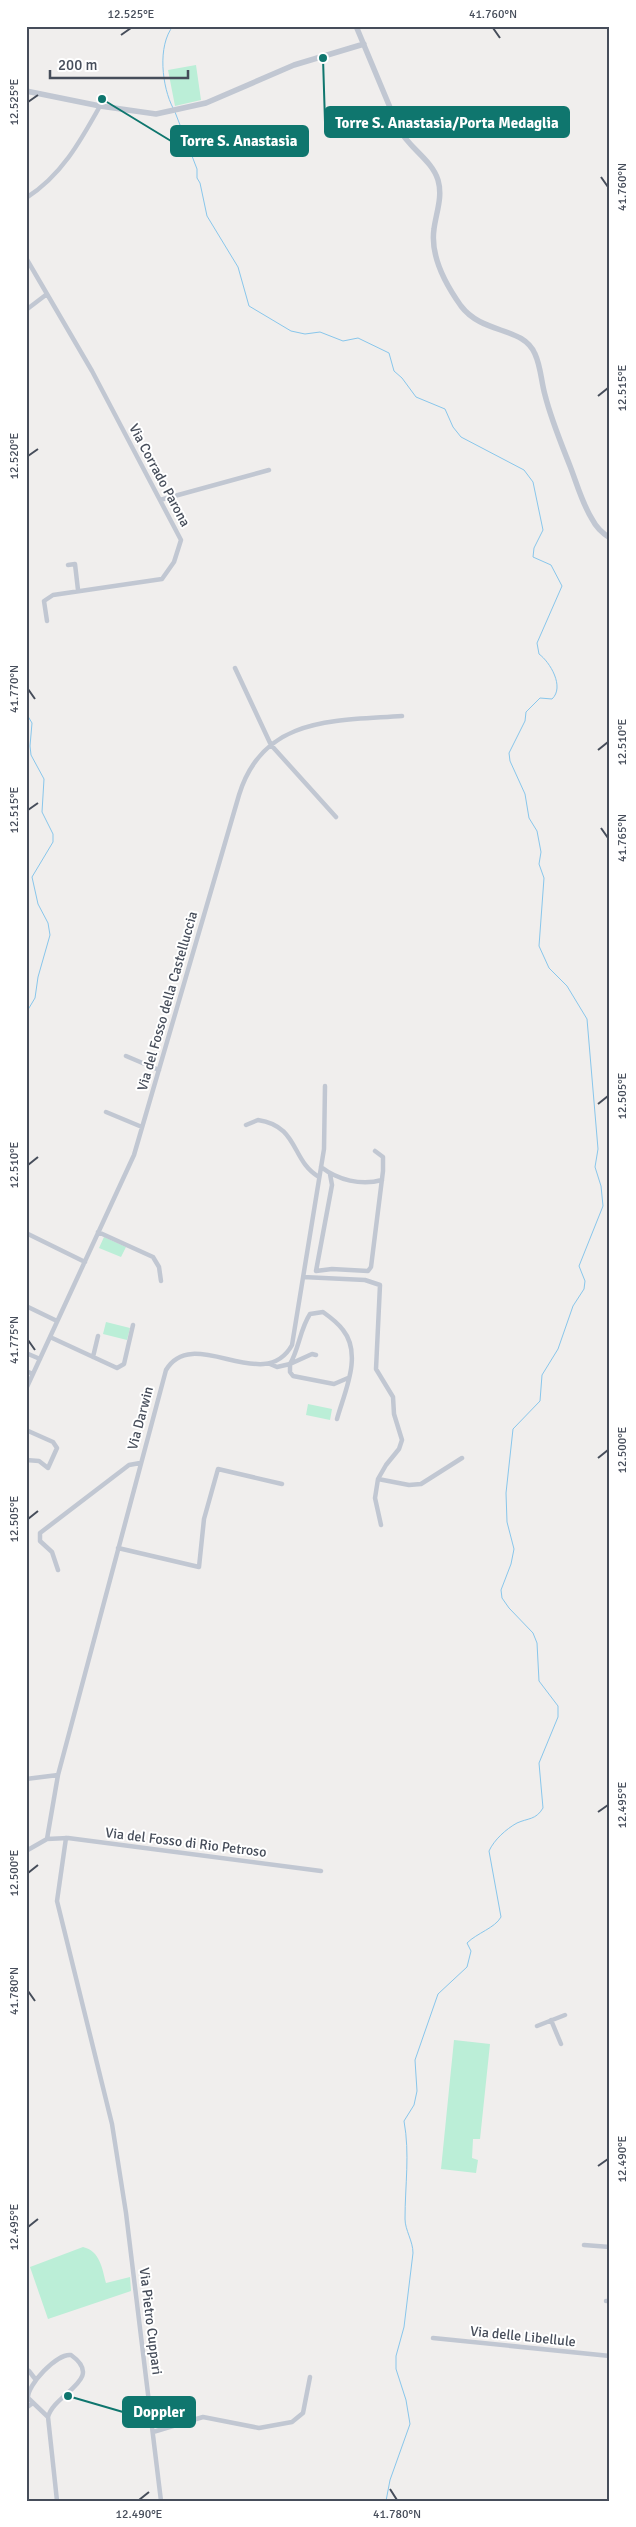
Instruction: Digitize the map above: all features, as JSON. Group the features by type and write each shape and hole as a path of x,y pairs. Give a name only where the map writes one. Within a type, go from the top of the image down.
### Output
{"street":[{"path":"356,26 400,133 432,169 438,180 439,197 434,228 434,246 438,262 450,287 461,306 475,320 494,329 520,337 531,347 540,368 547,404 585,505 596,526 610,538"},
{"path":"26,91 144,114 166,112 206,103 294,65 364,44"},
{"path":"26,198 49,182 63,166 100,106"},
{"name":"Via Corrado Parona","path":"26,258 92,370 181,540 174,562 165,577 158,581 78,590 47,598 44,601 47,621"},
{"path":"26,310 47,294"},
{"path":"160,500 269,470"},
{"path":"68,565 75,564 78,590"},
{"path":"235,668 271,745 336,817"},
{"name":"Via del Fosso della Castelluccia","path":"26,1389 132,1160 241,788 255,761 271,745 290,732 312,724 402,716"},
{"path":"126,1056 159,1070"},
{"path":"270,1364 284,1356 292,1346 326,1134 325,1086"},
{"path":"106,1112 142,1127"},
{"path":"246,1125 258,1120 266,1121 281,1130 296,1146 303,1164 319,1177"},
{"path":"330,1174 332,1185 316,1272 332,1269 370,1269 383,1159 375,1152"},
{"path":"321,1167 330,1174 350,1181 370,1183 382,1180"},
{"path":"26,1232 85,1262"},
{"path":"98,1232 153,1257 160,1268 161,1281"},
{"path":"303,1277 365,1280 380,1284 376,1369 393,1397 394,1414 402,1440 399,1449 378,1479 375,1498 381,1525"},
{"path":"26,1306 57,1321"},
{"path":"337,1419 348,1378 352,1361 349,1341 344,1330 323,1312 310,1314 305,1321 300,1344 290,1364 290,1372 296,1377 334,1384 348,1378"},
{"path":"50,1337 117,1368 122,1366 133,1325"},
{"path":"93,1356 98,1336"},
{"path":"26,1353 40,1359"},
{"name":"Via Darwin","path":"47,1839 58,1776 163,1375 173,1362 185,1356 198,1354 256,1365 270,1364 277,1367 290,1364"},
{"path":"290,1364 312,1354 316,1355"},
{"path":"26,1371 33,1374"},
{"path":"26,1430 53,1442 57,1448 48,1468 39,1461 26,1460"},
{"path":"378,1479 404,1484 421,1484 462,1458"},
{"path":"58,1570 52,1552 40,1541 40,1533 129,1465 140,1463"},
{"path":"118,1548 197,1568 201,1564 205,1514 218,1469 282,1484"},
{"path":"382,1471 389,1480"},
{"path":"26,1779 58,1776"},
{"name":"Via del Fosso di Rio Petroso","path":"47,1839 66,1838 321,1871"},
{"name":"Via Pietro Cuppari","path":"66,1838 57,1901 112,2124 126,2213 161,2501"},
{"path":"26,1851 47,1839"},
{"path":"537,2026 565,2015"},
{"path":"551,2020 561,2044"},
{"path":"584,2245 610,2247"},
{"name":"Via delle Libellule","path":"433,2338 610,2356"},
{"path":"48,2417 27,2397 29,2387 58,2358 65,2354 73,2356 83,2369 81,2380 58,2401 49,2412 48,2417 57,2501"},
{"path":"29,2371 36,2380"},
{"path":"153,2432 203,2418 261,2428 292,2422 304,2413 310,2376"},
{"path":"27,2408 32,2402"}],"green space":[{"path":"196,65 201,100 175,106 168,70"},
{"path":"104,1237 126,1247 121,1257 99,1248"},
{"path":"106,1322 130,1328 127,1340 103,1334"},
{"path":"308,1404 332,1409 330,1420 306,1415"},
{"path":"454,2040 490,2044 480,2139 473,2139 472,2158 478,2160 476,2173 441,2169"},
{"path":"83,2247 89,2249 97,2256 106,2283 130,2277 131,2291 48,2319 30,2267"}],"waterway":[{"path":"173,26 165,44 163,67 166,89 173,108"},
{"path":"175,112 197,169 197,178 200,183 207,216 238,267 249,306 291,331 305,334 320,332 343,341 358,338 389,353 394,371 402,378 416,397 445,409 453,427 461,437 524,470 533,482 543,530 534,548 533,557 551,565 562,586 537,643 539,654 548,663 554,675 557,688 556,694 552,699 540,698 526,712 525,721 509,753 510,761 525,794 529,818 537,831 541,852 539,864 544,878 539,946 549,968 567,986 587,1019 598,1149 595,1167 601,1186 603,1206 579,1266 585,1281 584,1289 573,1306 558,1349 542,1375 540,1401 513,1429 506,1493 507,1522 514,1549 511,1564 501,1590 502,1598 509,1608 533,1633 537,1643 539,1681 558,1706 558,1717 539,1763 543,1808 535,1817 509,1828 497,1839 489,1851 501,1917 495,1924 467,1943 471,1951 467,1967 438,1994 415,2060 417,2091 414,2105 404,2121 407,2158 405,2219 413,2253 404,2327 396,2356 396,2369 406,2400 410,2424 390,2480 386,2501"},
{"path":"26,713 32,723 31,755 44,779 42,812 53,834 53,842 32,877 38,904 48,923 50,935 38,977 35,998 26,1013"}],"place":[{"name":"Torre S. Anastasia/Porta Medaglia","path":"323,58"},
{"name":"Torre S. Anastasia","path":"102,99"},
{"name":"Doppler","path":"68,2396"}]}
